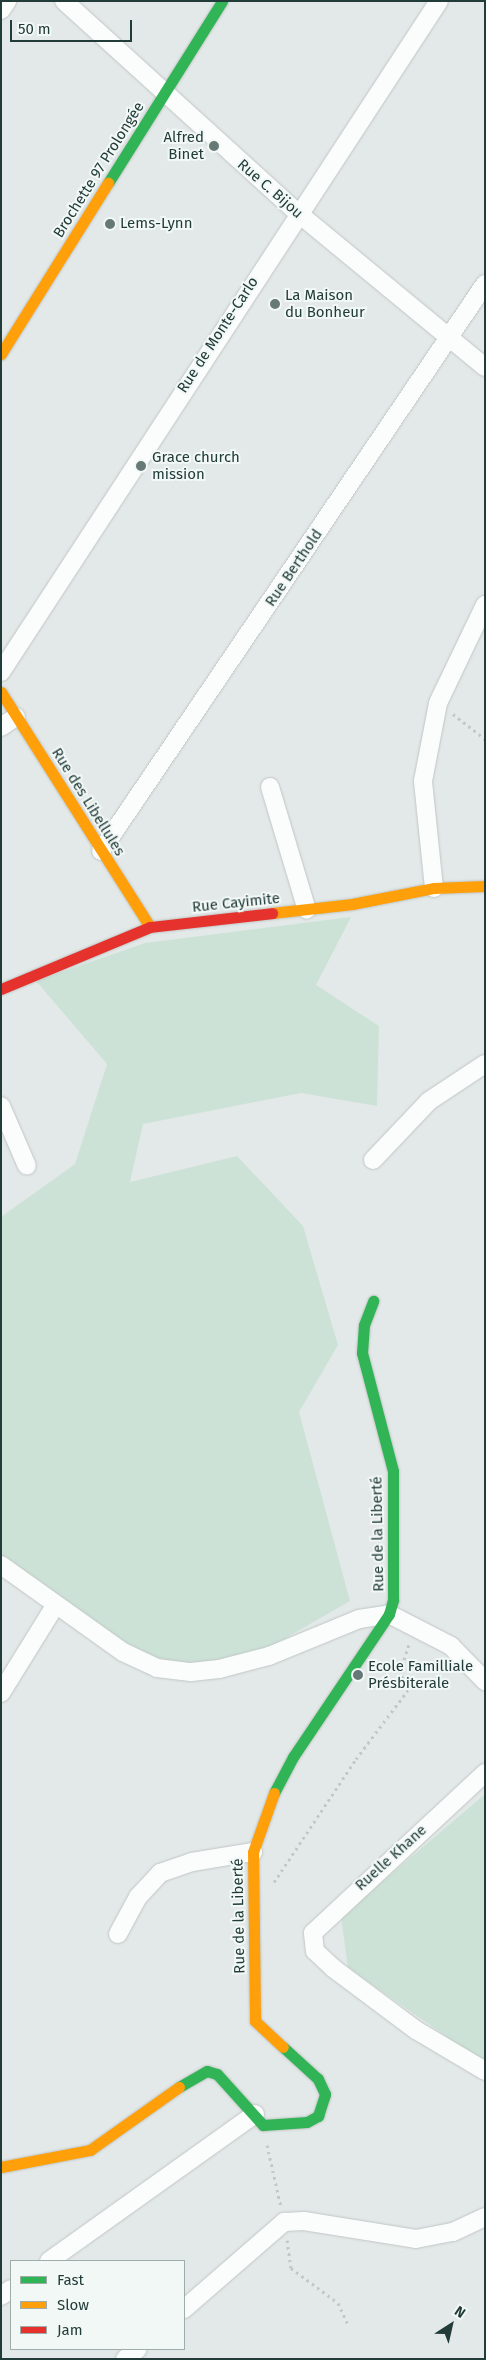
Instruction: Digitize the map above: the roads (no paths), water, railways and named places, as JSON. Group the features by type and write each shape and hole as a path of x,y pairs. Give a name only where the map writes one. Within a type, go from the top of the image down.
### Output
{"street":[{"path":"1,10 7,1"},
{"name":"Rue C. Bijou","path":"64,1 298,213 485,367"},
{"name":"Brochette 97 Prolongée","path":"1,354 222,1"},
{"name":"Rue de Monte-Carlo","path":"1,672 298,213 439,1"},
{"name":"Rue Berthold","path":"101,851 485,284"},
{"path":"434,888 423,781 438,703 485,605"},
{"name":"Rue des Libellules","path":"1,692 150,927"},
{"path":"1,727 16,717"},
{"path":"270,787 307,910"},
{"name":"Rue Cayimite","path":"1,988 150,927 307,910 434,888 485,886"},
{"path":"373,1160 429,1101 485,1064"},
{"path":"1,1106 27,1166"},
{"name":"Rue de la Liberté","path":"1,2167 90,2150 199,2073 208,2071 217,2074 263,2125 307,2122 318,2116 325,2094 318,2078 255,2021 253,1852 271,1798 293,1757 389,1614 395,1589 394,1487 386,1433 362,1353 364,1325 373,1301"},
{"path":"1,1565 55,1606 123,1652 157,1668 191,1672 269,1656 359,1619 389,1614 416,1625 462,1654 485,1681"},
{"path":"1,1693 55,1606"},
{"name":"Ruelle Khane","path":"485,1773 319,1924 313,1933 315,1951 416,2030 485,2072"},
{"path":"118,1934 138,1896 160,1873 192,1862 253,1852"},
{"path":"50,2260 255,2114"},
{"path":"185,2308 284,2222 304,2221 416,2239 453,2232 485,2217"},
{"path":"125,2359 137,2350"}],"place":[{"name":"Alfred Binet","path":"214,146"},
{"name":"Lems-Lynn","path":"110,224"},
{"name":"La Maison du Bonheur","path":"275,304"},
{"name":"Grace church mission","path":"141,466"},
{"name":"Ecole Familliale Présbiterale","path":"358,1675"}]}
